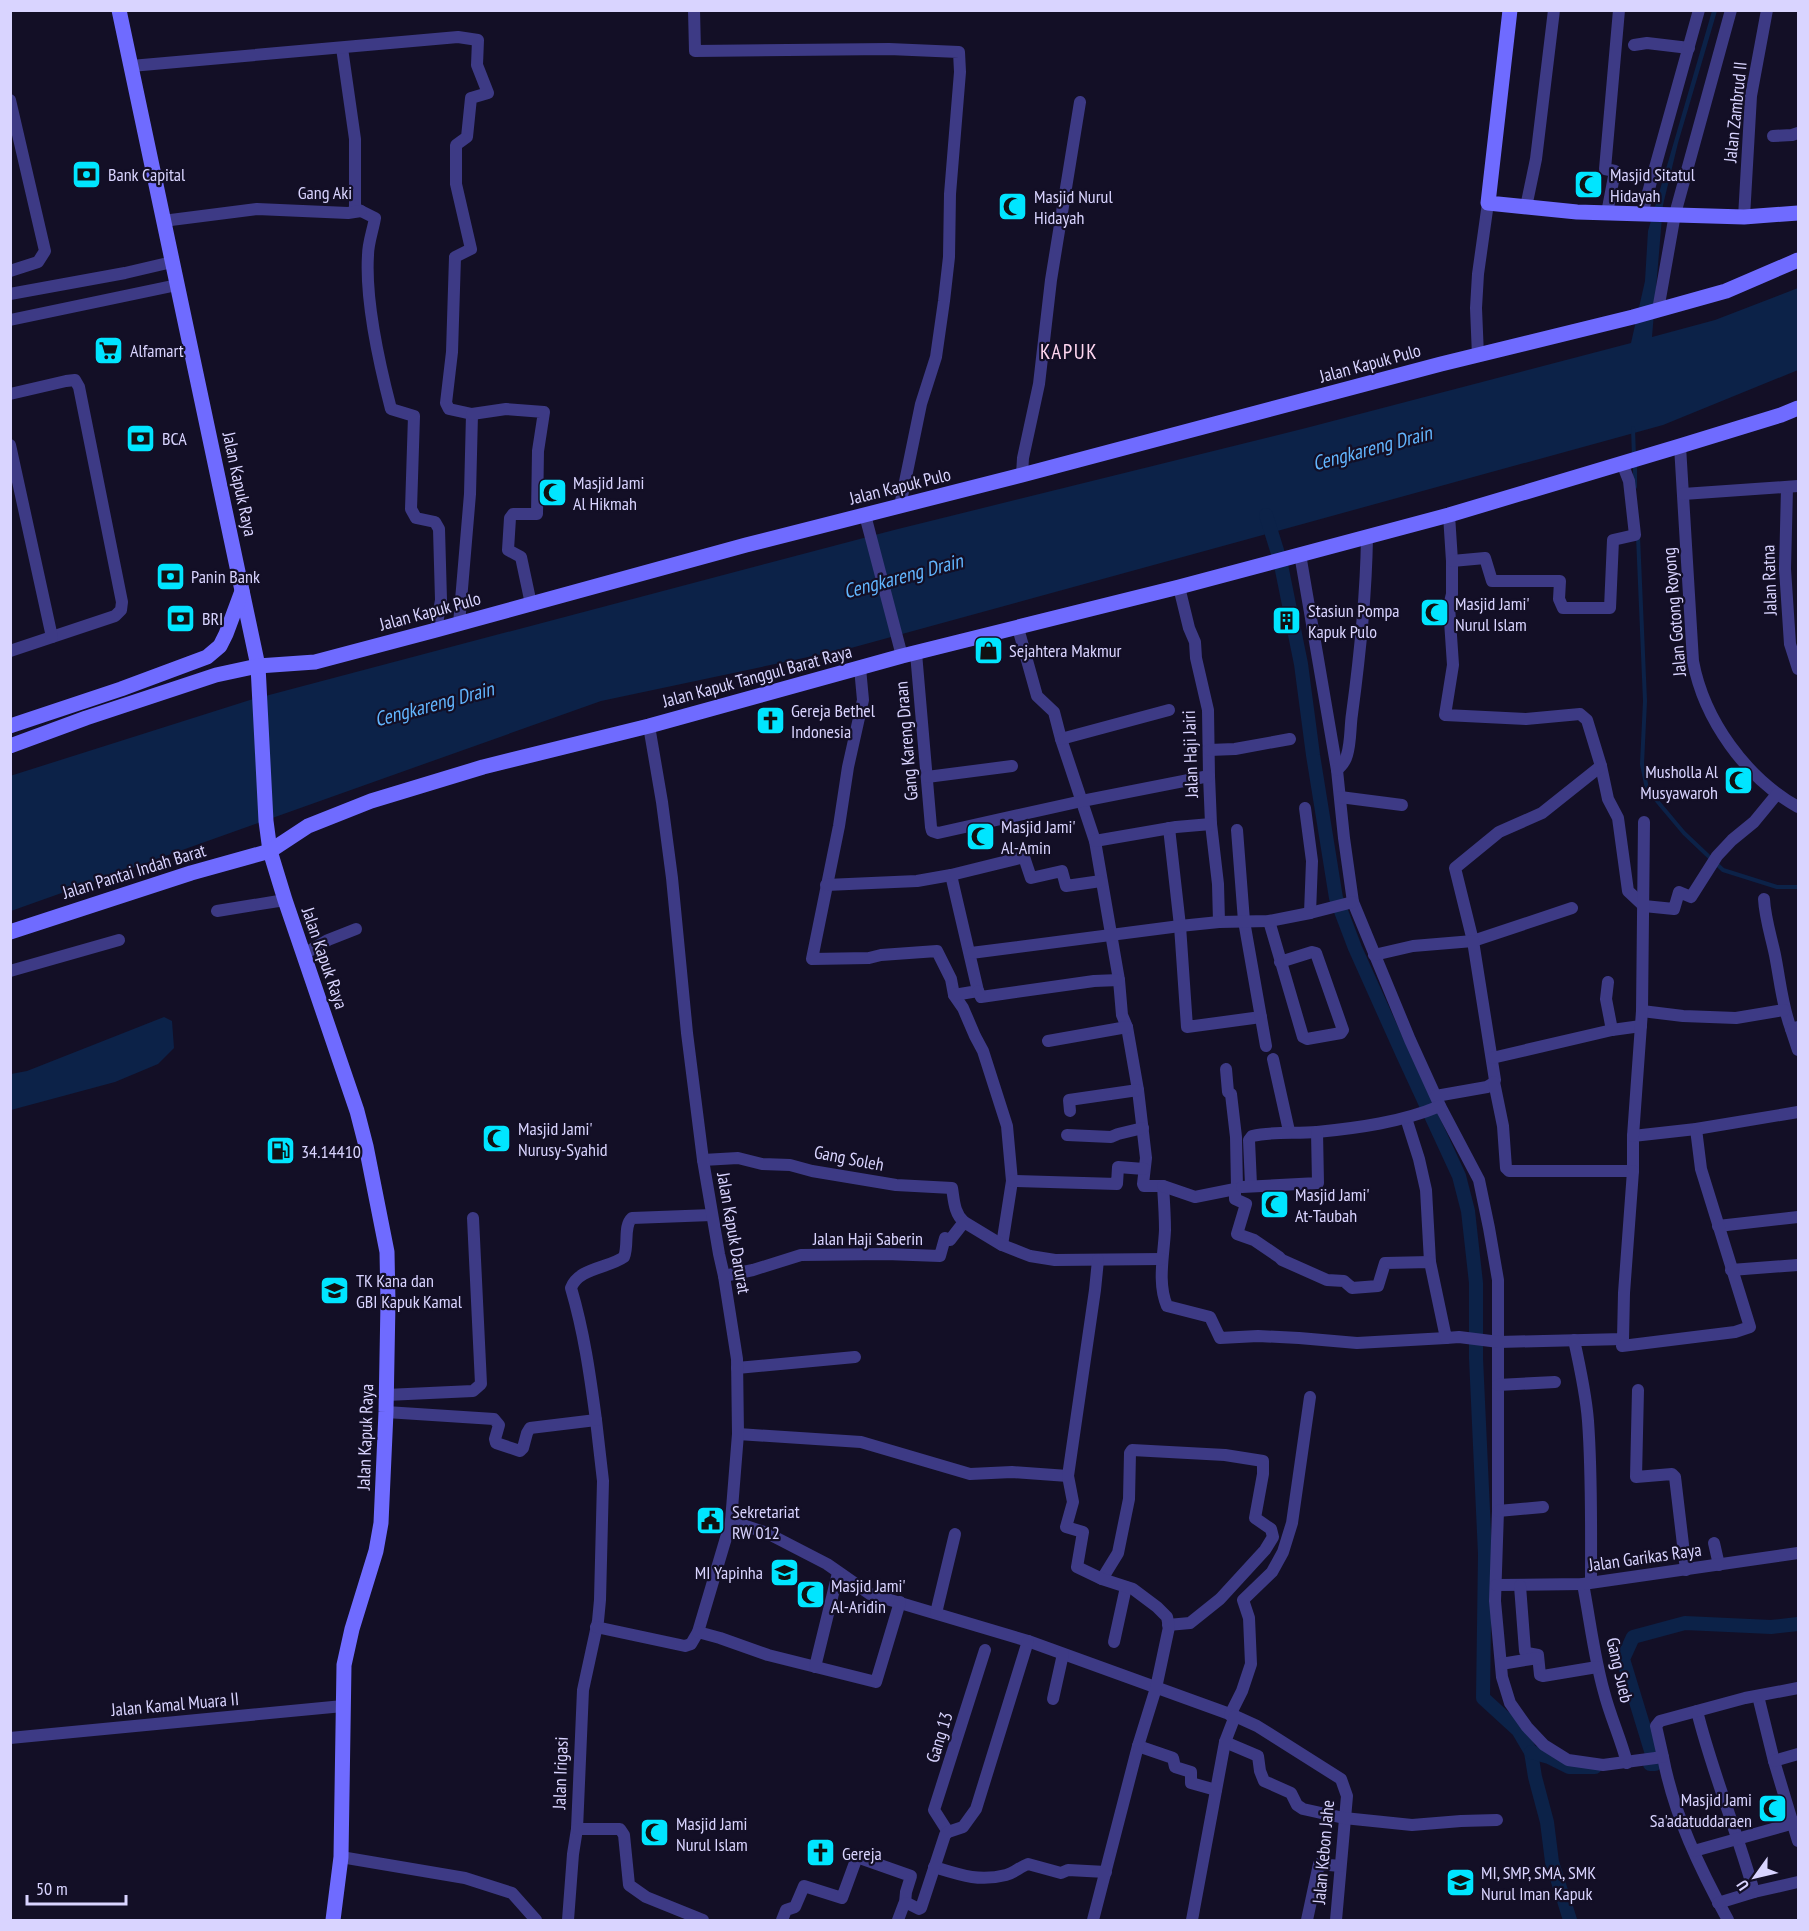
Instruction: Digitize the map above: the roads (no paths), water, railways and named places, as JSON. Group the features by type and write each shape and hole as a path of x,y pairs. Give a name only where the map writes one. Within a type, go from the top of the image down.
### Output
{"main road":[{"name":"Jalan Kapuk Raya","path":"119,10 258,666 266,821 270,851 357,1111 387,1252 386,1412 381,1523 376,1551 352,1629 344,1665 341,1857 333,1920"},
{"path":"1509,10 1488,203 1607,213 1744,217 1798,213"},
{"name":"Jalan Kapuk Pulo","path":"10,746 86,717 216,675 258,666 315,662 746,545 867,522 900,506 1726,291 1798,260"},
{"path":"1295,555 1449,515 1781,416 1798,408"},
{"name":"Jalan Kapuk Tanggul Barat Raya","path":"270,851 308,826 371,801 483,767 649,726 860,668 906,651 1018,628 1295,555"},
{"path":"10,726 122,689 207,657 220,646 242,590"},
{"name":"Jalan Pantai Indah Barat","path":"10,932 190,873 270,851"}],"street":[{"path":"694,10 695,51 889,48 959,52 960,72 950,194 949,257 944,301 936,357 921,404 900,506"},
{"path":"1526,207 1536,159 1554,10"},
{"path":"1607,213 1615,171 1605,169 1619,10"},
{"path":"1657,310 1658,214 1689,48 1699,10"},
{"path":"1658,214 1731,10"},
{"name":"Jalan Zambrud II","path":"1744,217 1751,96 1767,10"},
{"path":"131,66 458,37 478,40 477,65 488,93 471,98 467,137 456,145 456,184 471,249 455,257 452,352 446,403 449,409 472,414 506,409 544,412 538,451 537,514 513,514 510,518 508,550 522,557 531,604"},
{"path":"1634,45 1647,43 1689,48"},
{"name":"Gang Aki","path":"342,48 355,139 355,208 361,211"},
{"path":"10,100 45,251 38,262 10,271"},
{"path":"1023,475 1023,458 1039,384 1051,280 1080,102"},
{"path":"1773,136 1798,133"},
{"path":"1478,356 1476,308 1478,274 1488,203"},
{"name":"Gang Aki","path":"164,221 257,209 348,213 361,211"},
{"path":"361,211 375,218 368,252 367,280 379,363 391,409 414,416 411,509 416,518 435,522 439,529 441,600 436,630"},
{"path":"10,294 172,262"},
{"path":"10,320 177,285"},
{"path":"10,394 75,380 79,387 122,602 121,610 115,616 10,651"},
{"path":"459,624 470,494 472,414"},
{"path":"10,445 52,637"},
{"name":"Jalan Gotong Royong","path":"1680,446 1694,661 1701,693 1716,722 1735,750 1777,794 1798,807"},
{"path":"1452,561 1485,558 1492,581 1560,581 1559,599 1563,608 1610,608 1613,540 1635,535 1629,481 1631,460"},
{"path":"1682,485 1793,487"},
{"name":"Jalan Ratna","path":"1793,487 1785,569 1790,644 1798,669"},
{"path":"1449,515 1452,561 1452,594 1449,606 1453,665 1444,715 1526,719 1580,714 1587,720 1608,799 1618,818 1628,891 1644,906 1674,909 1678,892 1691,897 1717,856 1754,822 1777,794"},
{"name":"Gang Kareng Draan","path":"867,522 906,651 927,777 932,831 938,833 1082,801"},
{"path":"1337,770 1345,762 1348,752 1358,667 1366,538"},
{"path":"1295,555 1337,770 1348,904 1374,955 1435,1104 1479,1180 1498,1280 1493,1341 1498,1385 1495,1601 1502,1677 1510,1703 1527,1727 1544,1745 1568,1760 1603,1765 1661,1758"},
{"path":"1785,569 1798,568"},
{"name":"Jalan Haji Jairi","path":"1179,587 1189,628 1195,642 1196,658 1208,710 1211,824 1218,884 1219,922"},
{"path":"1018,628 1037,696 1054,712 1060,739 1095,841 1119,980 1122,1015 1127,1027 1138,1090 1146,1158 1144,1186 1163,1186 1195,1197 1251,1185 1318,1183 1317,1132"},
{"path":"860,668 863,700 848,767 840,826 826,885 813,960 869,958 937,951 951,979 954,995 963,1008 983,1051 1007,1126 1012,1181 1002,1245"},
{"path":"1060,739 1169,710"},
{"name":"Jalan Kapuk Darurat","path":"649,726 670,867 703,1160 724,1276 737,1368 738,1434 731,1521 698,1632"},
{"path":"1209,750 1235,749 1290,739"},
{"path":"927,777 1012,766"},
{"path":"1601,766 1542,813 1499,832 1455,868 1473,941 1495,1075 1494,1082 1503,1126 1507,1170 1633,1171"},
{"path":"1082,801 1209,776"},
{"path":"1340,797 1402,805"},
{"path":"1305,808 1312,861 1312,913"},
{"path":"1163,1186 1165,1230 1162,1259 1164,1298 1167,1306 1210,1317 1220,1338 1258,1336 1357,1343 1459,1337 1493,1341 1623,1339 1642,1011 1644,822"},
{"path":"1095,841 1169,828 1211,824"},
{"path":"1169,828 1180,926 1187,1026 1261,1017"},
{"path":"1237,830 1244,921 1266,1046"},
{"path":"826,885 917,881 951,875 1024,856 1031,878 1062,871 1066,886 1101,881"},
{"path":"951,875 981,997 1094,981 1119,980"},
{"path":"1764,899 1784,1010 1795,1028 1798,1050"},
{"path":"217,911 285,900"},
{"path":"971,953 1180,926 1219,922 1269,921 1348,904"},
{"path":"1374,955 1413,946 1473,941 1572,908"},
{"path":"1269,921 1280,962 1303,1037 1307,1039 1341,1033 1343,1030 1316,953 1312,951 1280,962"},
{"path":"304,954 328,940 356,929"},
{"path":"10,971 119,940"},
{"path":"1608,982 1606,999 1612,1030"},
{"path":"954,995 978,991"},
{"path":"1642,1011 1702,1018 1736,1018 1784,1010"},
{"path":"1492,1058 1612,1030 1641,1026"},
{"path":"1048,1041 1127,1027"},
{"path":"1273,1059 1289,1131"},
{"path":"1226,1069 1236,1137 1235,1199 1246,1204 1237,1234 1254,1240 1282,1260 1327,1280 1344,1281 1352,1288 1378,1286 1385,1263 1430,1262"},
{"path":"1251,1185 1249,1140 1252,1136 1289,1131 1317,1132 1408,1117 1435,1104 1487,1087 1494,1082"},
{"path":"1070,1111 1069,1100 1138,1090"},
{"path":"1633,1136 1798,1112"},
{"path":"1408,1117 1426,1190 1430,1262 1446,1338"},
{"path":"1067,1136 1111,1137 1143,1128"},
{"path":"1622,1346 1735,1332 1750,1328 1701,1169 1696,1128"},
{"name":"Gang Soleh","path":"703,1160 738,1158 762,1164 790,1165 896,1185 952,1188 955,1208 964,1222"},
{"path":"1012,1181 1117,1184 1118,1167 1144,1169"},
{"name":"Jalan Irigasi","path":"568,1920 577,1829 583,1690 596,1628 600,1589 603,1481 590,1367 572,1285 580,1276 624,1257 627,1249 627,1224 632,1218 712,1215"},
{"path":"1718,1226 1798,1217"},
{"path":"386,1395 473,1391 481,1384 473,1218"},
{"path":"964,1222 1002,1245 1030,1256 1055,1260 1162,1259"},
{"name":"Jalan Haji Saberin","path":"724,1276 753,1270 801,1255 940,1256 945,1238 950,1240 964,1222"},
{"path":"1093,1920 1138,1746 1156,1688 1167,1641 1168,1625 1167,1617 1133,1589 1102,1579 1077,1567 1083,1532 1066,1527 1073,1502 1068,1476 1098,1260"},
{"path":"1731,1270 1798,1265"},
{"name":"Gang Sueb","path":"1574,1340 1588,1420 1591,1469 1587,1583 1597,1667 1604,1696 1627,1762"},
{"path":"737,1368 855,1357"},
{"path":"1498,1385 1555,1382"},
{"path":"1638,1390 1636,1477 1672,1474 1675,1477 1686,1570"},
{"path":"1192,1920 1225,1742 1251,1664 1249,1618 1242,1600 1272,1572 1286,1542 1292,1523 1310,1397"},
{"path":"386,1412 494,1419 499,1425 496,1443 520,1451 523,1448 526,1432 530,1428 596,1420"},
{"path":"738,1434 861,1442 970,1473 1012,1472 1068,1476"},
{"path":"1102,1579 1118,1553 1129,1499 1130,1453 1132,1450 1226,1455 1263,1461 1263,1474 1255,1518 1271,1529 1273,1537 1265,1550 1220,1599 1190,1623 1168,1625"},
{"path":"1498,1511 1543,1507"},
{"name":"Jalan Kebon Jahe","path":"731,1521 767,1533 827,1564 870,1594 1028,1641 1257,1726 1341,1779 1347,1796 1336,1920"},
{"path":"936,1613 955,1534"},
{"path":"1714,1543 1719,1565"},
{"name":"Jalan Garikas Raya","path":"1496,1585 1587,1583 1719,1565 1768,1555 1798,1553"},
{"path":"815,1667 838,1573"},
{"path":"1520,1586 1525,1651 1527,1654 1536,1654 1539,1674 1543,1676 1597,1667"},
{"path":"1114,1642 1126,1587"},
{"path":"596,1628 685,1646 691,1644 698,1632 768,1655 877,1682 900,1602"},
{"path":"905,1904 921,1908 948,1832 963,1827 976,1809 1028,1641"},
{"name":"Gang 13","path":"948,1832 934,1810 985,1650"},
{"path":"1053,1699 1063,1654"},
{"path":"1501,1664 1538,1658"},
{"path":"1728,1920 1694,1851 1669,1786 1661,1758 1657,1724 1660,1721 1697,1711 1798,1688"},
{"path":"1758,1696 1774,1761 1796,1823 1798,1841"},
{"name":"Jalan Kamal Muara II","path":"10,1737 343,1707"},
{"path":"1697,1711 1754,1892"},
{"path":"1225,1742 1258,1756 1264,1781 1291,1793 1300,1808 1344,1818 1412,1825 1497,1820"},
{"path":"1138,1746 1173,1758 1175,1767 1191,1773 1191,1783 1216,1790"},
{"path":"1774,1761 1798,1754"},
{"path":"1694,1851 1796,1823"},
{"path":"577,1829 620,1828 624,1834 629,1885 646,1897 703,1920"},
{"path":"341,1857 465,1878 512,1893 536,1920"},
{"path":"782,1920 786,1910 795,1907 804,1886 842,1898 857,1857 911,1876 905,1904 898,1920"},
{"path":"934,1867 972,1878 989,1878 1009,1874 1028,1864 1060,1873 1068,1870 1106,1872"},
{"path":"1307,1920 1319,1864 1340,1866"},
{"path":"1718,1903 1798,1882"}],"water":[{"name":"Cengkareng Drain","path":"1712,11 1717,11 1678,143 1663,205 1652,337 1715,320 1798,288 1798,370 1663,425 851,648 601,701 11,911 10,776 250,700 894,530 1306,428 1631,343 1645,281 1648,231"},
{"path":"164,1017 172,1021 174,1048 158,1064 115,1082 11,1110 11,1074 27,1071"}],"waterway":[{"path":"1633,428 1634,457"},
{"path":"1635,464 1635,487"},
{"path":"1266,515 1280,560 1301,664 1336,898 1355,948 1459,1176 1468,1211 1476,1283 1476,1358 1485,1554 1483,1698 1518,1730 1531,1752 1547,1822 1552,1862 1570,1920"},
{"path":"1638,536 1645,701 1642,764 1647,789 1684,833 1723,870 1777,887 1798,887"},
{"path":"1650,1764 1655,1764 1623,1659 1633,1637 1685,1623 1771,1627 1798,1624"},
{"path":"1531,1752 1549,1757 1569,1767 1595,1767"}],"place":[{"name":"Bank Capital","path":"87,174"},
{"name":"Masjid Sitatul Hidayah","path":"1589,184"},
{"name":"Masjid Nurul Hidayah","path":"1013,206"},
{"name":"Alfamart","path":"109,350"},
{"name":"BCA","path":"141,438"},
{"name":"Masjid Jami Al Hikmah","path":"552,492"},
{"name":"Panin Bank","path":"170,576"},
{"name":"Masjid Jami' Nurul Islam","path":"1434,613"},
{"name":"BRI","path":"181,618"},
{"name":"Stasiun Pompa Kapuk Pulo","path":"1287,620"},
{"name":"Sejahtera Makmur","path":"988,650"},
{"name":"Gereja Bethel Indonesia","path":"770,720"},
{"name":"Musholla Al Musyawaroh","path":"1739,781"},
{"name":"Masjid Jami' Al-Amin","path":"980,836"},
{"name":"Masjid Jami' Nurusy-Syahid","path":"497,1138"},
{"name":"34.14410","path":"280,1151"},
{"name":"Masjid Jami' At-Taubah","path":"1274,1204"},
{"name":"TK Kana dan GBI Kapuk Kamal","path":"335,1290"},
{"name":"Sekretariat RW 012","path":"711,1521"},
{"name":"MI Yapinha","path":"784,1572"},
{"name":"Masjid Jami' Al-Aridin","path":"810,1595"},
{"name":"Masjid Jami Sa'adatuddaraen","path":"1773,1809"},
{"name":"Masjid Jami Nurul Islam","path":"655,1833"},
{"name":"Gereja","path":"821,1853"},
{"name":"MI, SMP, SMA, SMK Nurul Iman Kapuk","path":"1460,1882"}],"district":[{"name":"KAPUK","path":"1069,351"}]}
